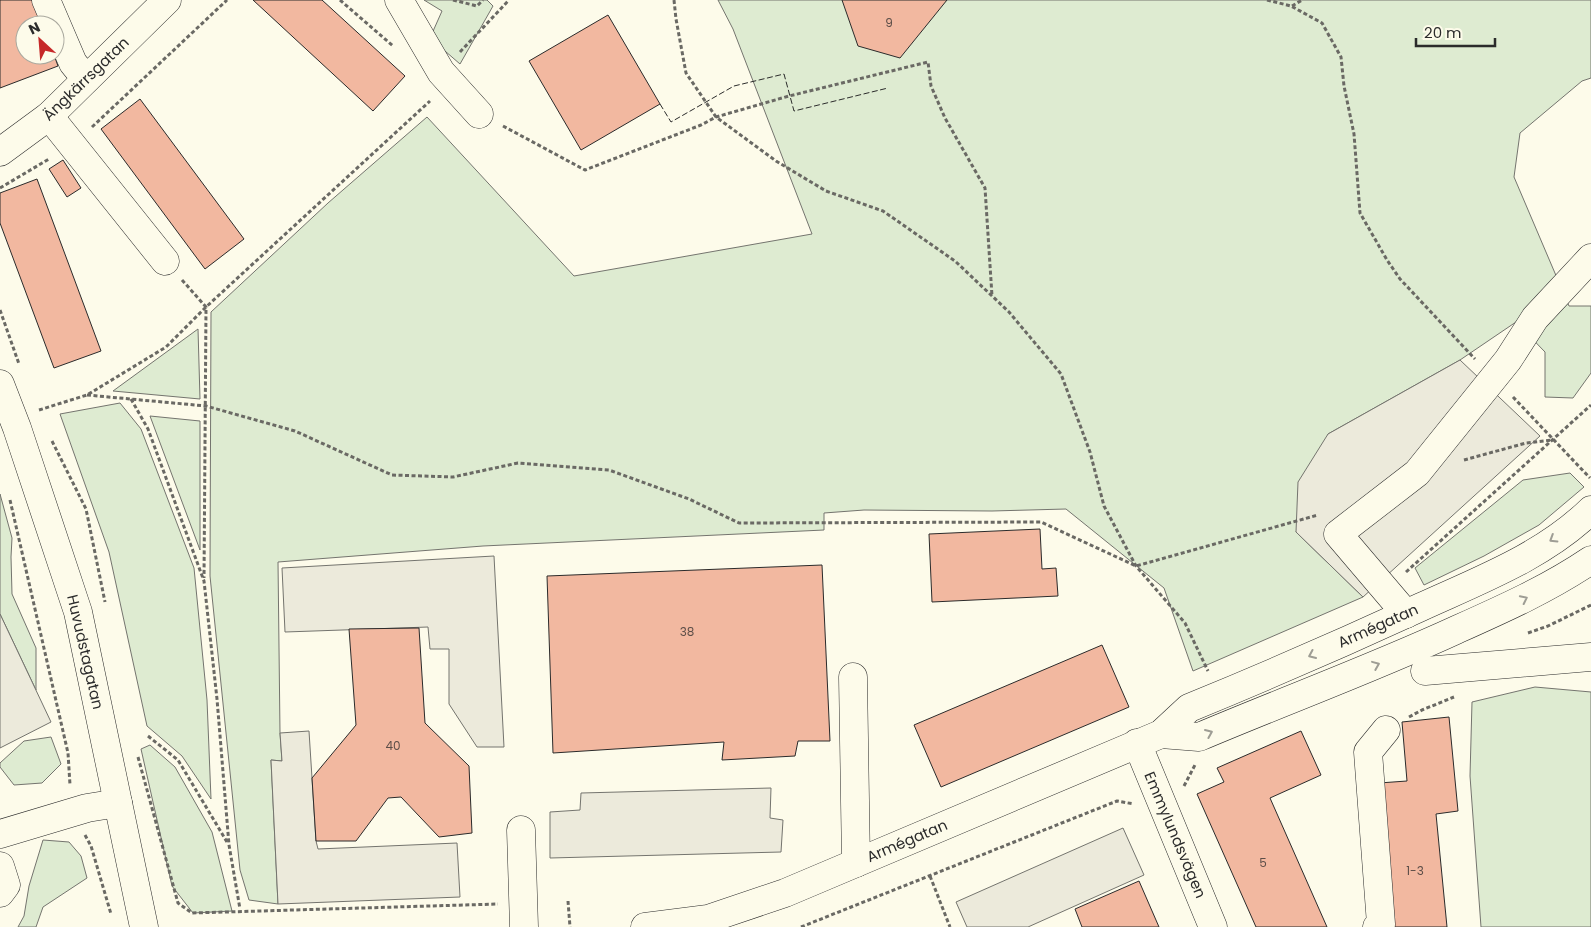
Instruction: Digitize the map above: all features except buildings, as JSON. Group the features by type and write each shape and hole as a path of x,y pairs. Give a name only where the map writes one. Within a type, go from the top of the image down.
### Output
{"street":[{"path":"46,0 73,63 86,79"},
{"name":"Ängkärrsgatan","path":"0,152 49,116 167,0"},
{"path":"399,0 441,72 479,114"},
{"path":"49,116 165,261"},
{"path":"1406,614 1338,534 1417,473 1508,360 1535,318 1591,258"},
{"name":"Huvudstagatan","path":"0,384 17,428 78,612 144,927"},
{"name":"Armégatan","path":"646,927 708,919 785,893 1149,738 1189,708 1512,566 1575,526 1591,510"},
{"name":"Armégatan","path":"1149,738 1199,737 1415,649 1491,615 1561,581 1591,560"},
{"path":"1426,671 1591,657"},
{"path":"853,677 856,863"},
{"path":"1377,927 1382,924 1368,752 1386,730"},
{"name":"Emmylundsvägen","path":"1149,738 1159,797 1213,927"},
{"path":"0,834 72,812 118,803"},
{"path":"520,830 523,915"},
{"path":"0,866 6,885 0,893"}],"path":[{"path":"0,188 73,145 227,0"},
{"path":"340,0 399,52"},
{"path":"453,0 476,6 484,0"},
{"path":"41,419 36,411 87,395 166,347 206,306 434,97 441,72 510,0"},
{"path":"674,0 686,73 716,117 776,161 826,191 883,212 955,261 1009,312 1061,374 1090,452 1104,506 1136,566 1185,623 1218,696"},
{"path":"1267,0 1291,6 1322,23 1342,57 1344,86 1354,134 1360,213 1400,279 1590,478"},
{"path":"1291,6 1302,0"},
{"path":"479,114 585,170 701,125 716,117 790,96 928,62 931,86 945,118 985,188 992,296"},
{"path":"165,261 206,306 204,581 229,844 240,909"},
{"path":"0,310 20,365"},
{"path":"87,395 206,406 295,432 392,475 454,477 518,463 609,470 689,499 740,523 1041,522 1136,566 1325,513"},
{"path":"131,399 148,429 204,581"},
{"path":"1462,460 1526,442 1553,440 1591,405"},
{"path":"49,435 86,509 106,605"},
{"path":"9,494 68,754 72,812 91,846 112,918"},
{"path":"1520,636 1548,626 1591,605"},
{"path":"148,736 178,760 229,844"},
{"path":"136,748 178,903 192,913 523,915"},
{"path":"801,927 1117,801 1137,805 1159,797 1185,786 1196,764 1204,760"},
{"path":"930,876 950,927"},
{"path":"568,901 570,927"}],"green space":[{"path":"424,0 487,0 493,6 460,64 430,38 442,11"},
{"path":"718,0 1591,0 1591,78 1582,81 1520,133 1514,177 1569,306 1591,306 1591,373 1573,398 1545,397 1545,352 1516,322 1460,360 1328,434 1296,532 1363,597 1193,671 1164,588 1066,509 992,511 864,510 824,513 824,530 483,546 278,562 282,761 271,760 278,904 249,900 240,870 210,576 211,312 328,203 427,117 574,276 812,234 733,29"},
{"path":"198,329 200,399 113,391"},
{"path":"120,403 141,429 194,568 207,700 211,799 182,756 147,726 109,552 60,414"},
{"path":"150,416 200,421 200,550"},
{"path":"1570,473 1584,487 1539,525 1484,556 1424,585 1415,568 1523,480"},
{"path":"0,494 12,538 12,594 36,648 36,690 0,614"},
{"path":"1535,687 1591,692 1591,927 1481,927 1470,776 1472,702"},
{"path":"51,737 61,764 42,783 14,785 0,767 0,763 24,741"},
{"path":"150,745 175,767 212,832 232,911 193,913 172,886 141,749"},
{"path":"43,840 69,842 81,856 87,878 43,907 36,927 18,927 24,916 29,886"}],"shaded area":[{"path":"1460,360 1540,436 1363,597 1296,532 1298,482 1328,434"},
{"path":"494,556 504,747 477,747 449,704 449,649 430,649 428,627 285,632 282,568"},
{"path":"0,614 51,722 0,748"},
{"path":"309,731 318,849 457,843 460,897 278,904 271,760 282,761 280,733"},
{"path":"771,788 770,818 783,820 781,852 550,858 550,812 580,810 581,793"},
{"path":"1123,828 1144,875 1028,927 967,927 956,902"}],"fence":[{"path":"660,104 671,122 734,86 784,74 794,111 888,88"}]}
